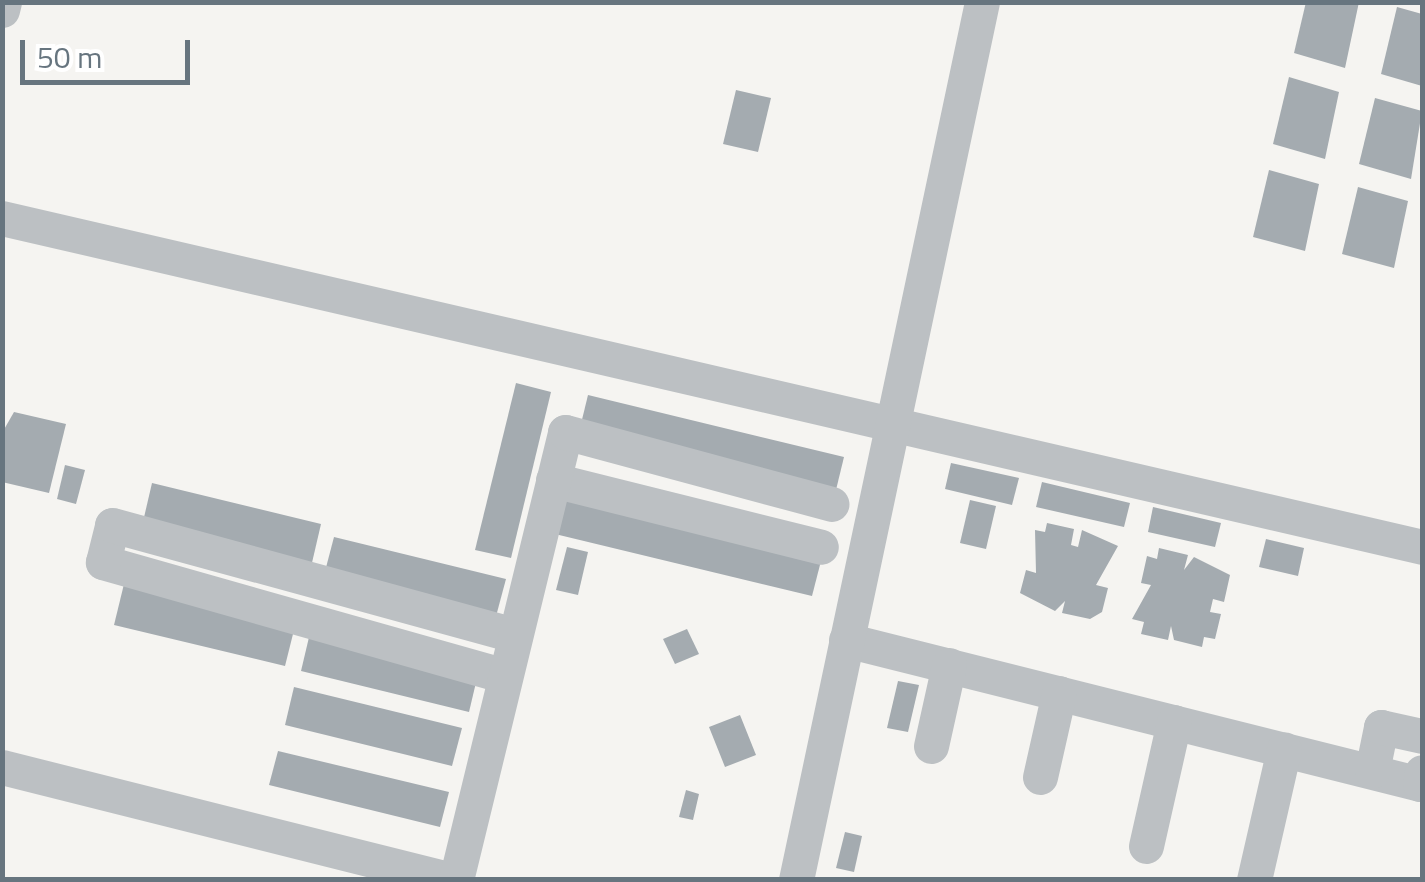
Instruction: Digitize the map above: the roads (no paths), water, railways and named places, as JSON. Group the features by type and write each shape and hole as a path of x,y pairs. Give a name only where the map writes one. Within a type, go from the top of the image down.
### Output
{"street":[{"path":"2,10 4,2"},
{"path":"796,880 982,2"},
{"path":"2,218 1422,547"},
{"path":"2,767 455,880 565,432 831,504"},
{"path":"553,480 821,547"},
{"path":"505,676 104,562 112,525 516,636"},
{"path":"846,640 1420,784 1422,772"},
{"path":"931,746 949,666"},
{"path":"1040,777 1059,693"},
{"path":"1146,846 1174,722"},
{"path":"1372,772 1381,727 1422,736"},
{"path":"1254,880 1284,750"}]}
